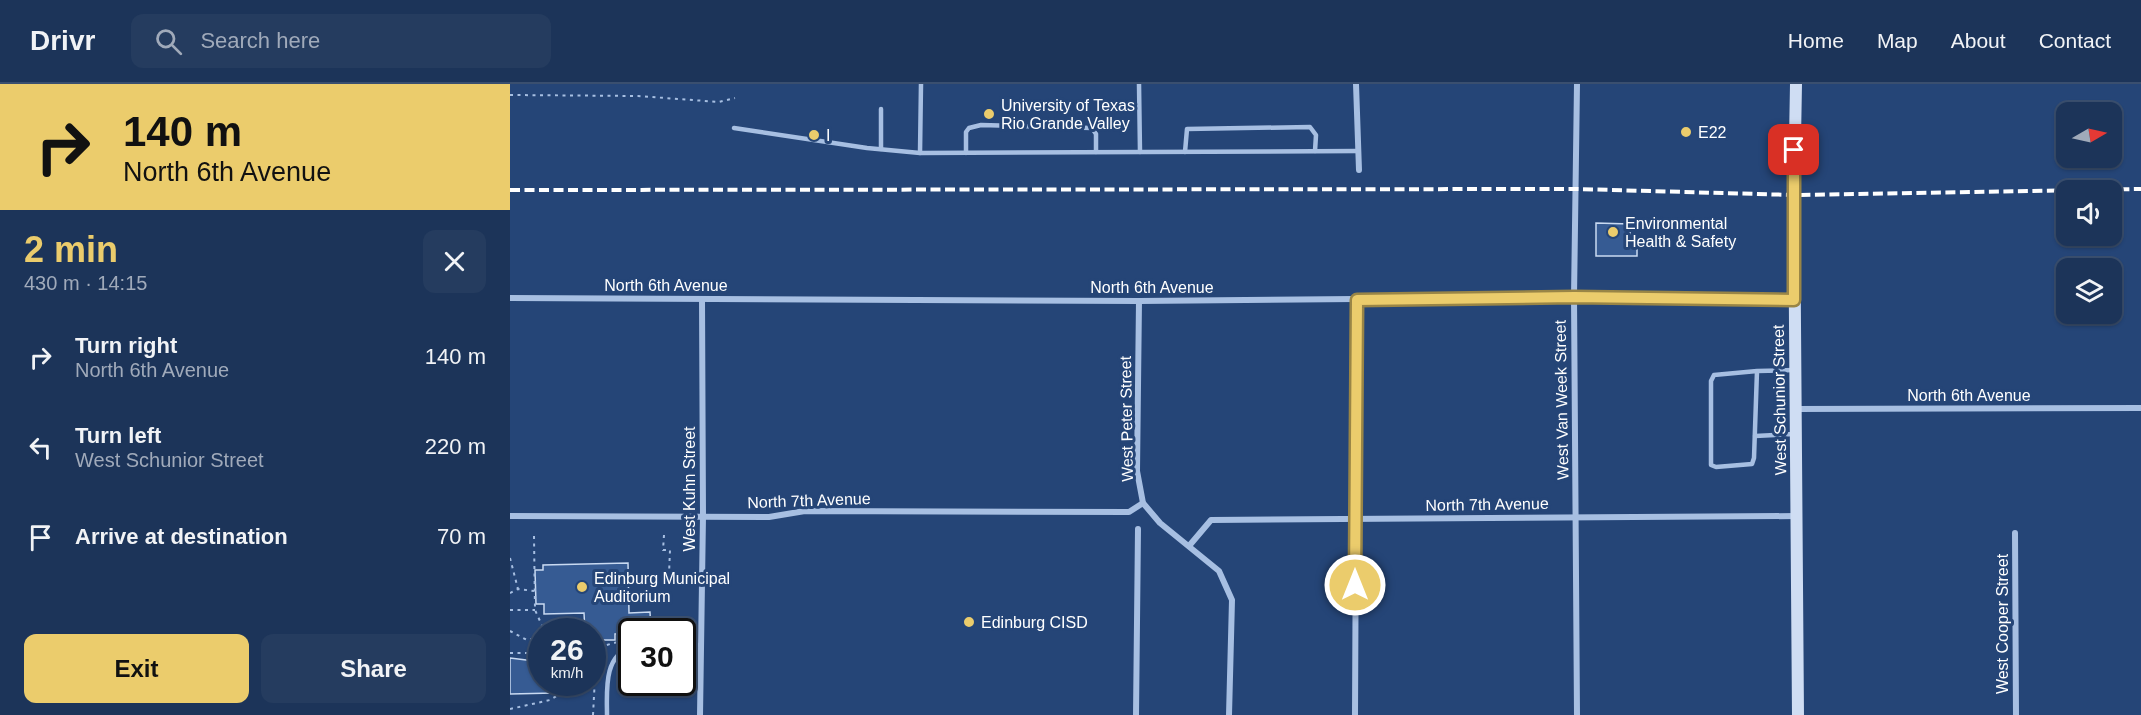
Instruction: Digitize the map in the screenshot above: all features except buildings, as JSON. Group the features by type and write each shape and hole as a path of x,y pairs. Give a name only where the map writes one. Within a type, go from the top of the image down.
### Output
{"main road":[{"name":"West Schunior Street","path":"1796,84 1794,370 1797,409 1798,715"}],"street":[{"path":"1356,84 1359,170"},
{"name":"West Van Week Street","path":"1576,715 1574,297 1577,84"},
{"name":"North 6th Avenue","path":"510,298 1139,301 1574,297 1794,300"},
{"name":"West Kuhn Street","path":"700,715 703,516 702,299"},
{"path":"1355,715 1357,300"},
{"name":"West Peter Street","path":"1139,301 1137,471 1143,502 1160,523 1219,571 1232,600 1229,715"},
{"name":"North 6th Avenue","path":"1797,409 2141,408"},
{"name":"North 7th Avenue","path":"510,516 769,517 806,511 1129,512 1143,502"},
{"name":"North 7th Avenue","path":"1190,546 1211,520 1797,516"},
{"path":"1136,715 1138,530"},
{"name":"West Cooper Street","path":"2015,533 2016,715"}],"lane":[{"path":"920,153 921,84"},
{"path":"1140,84 1140,152"},
{"path":"881,109 881,149"},
{"path":"966,153 966,132 969,128 981,125 1092,129 1095,134 1096,152"},
{"path":"734,128 920,153 1358,151"},
{"path":"1185,152 1187,129 1216,128 1310,128 1316,135 1315,151"},
{"path":"1757,371 1752,464 1716,467 1711,465 1711,381 1714,375 1757,371 1794,370"},
{"path":"1755,436 1797,434"},
{"path":"696,645 700,645"},
{"path":"608,715 610,668 618,656"}],"path":[{"path":"510,95 638,96 719,102 735,99"},
{"path":"664,535 663,550 670,550 671,557 665,583 687,583"},
{"path":"534,536 535,610 539,618"},
{"path":"510,558 518,589"},
{"path":"510,593 518,589 534,591"},
{"path":"510,610 535,610"},
{"path":"510,631 528,640"},
{"path":"606,644 610,644"},
{"path":"510,653 528,653"},
{"path":"510,709 550,700 556,696"}],"railway":[{"path":"510,190 1576,189 1794,195 2141,189"}],"place":[{"name":"University of Texas Rio Grande Valley","path":"989,114"},
{"name":"E22","path":"1686,132"},
{"name":"I","path":"814,135"},
{"name":"Environmental Health & Safety","path":"1613,232"},
{"name":"Edinburg Municipal Auditorium","path":"582,587"},
{"name":"Edinburg CISD","path":"969,622"}],"route":[{"path":"1355,585 1357,300 1574,297 1794,300 1794,150"}]}
